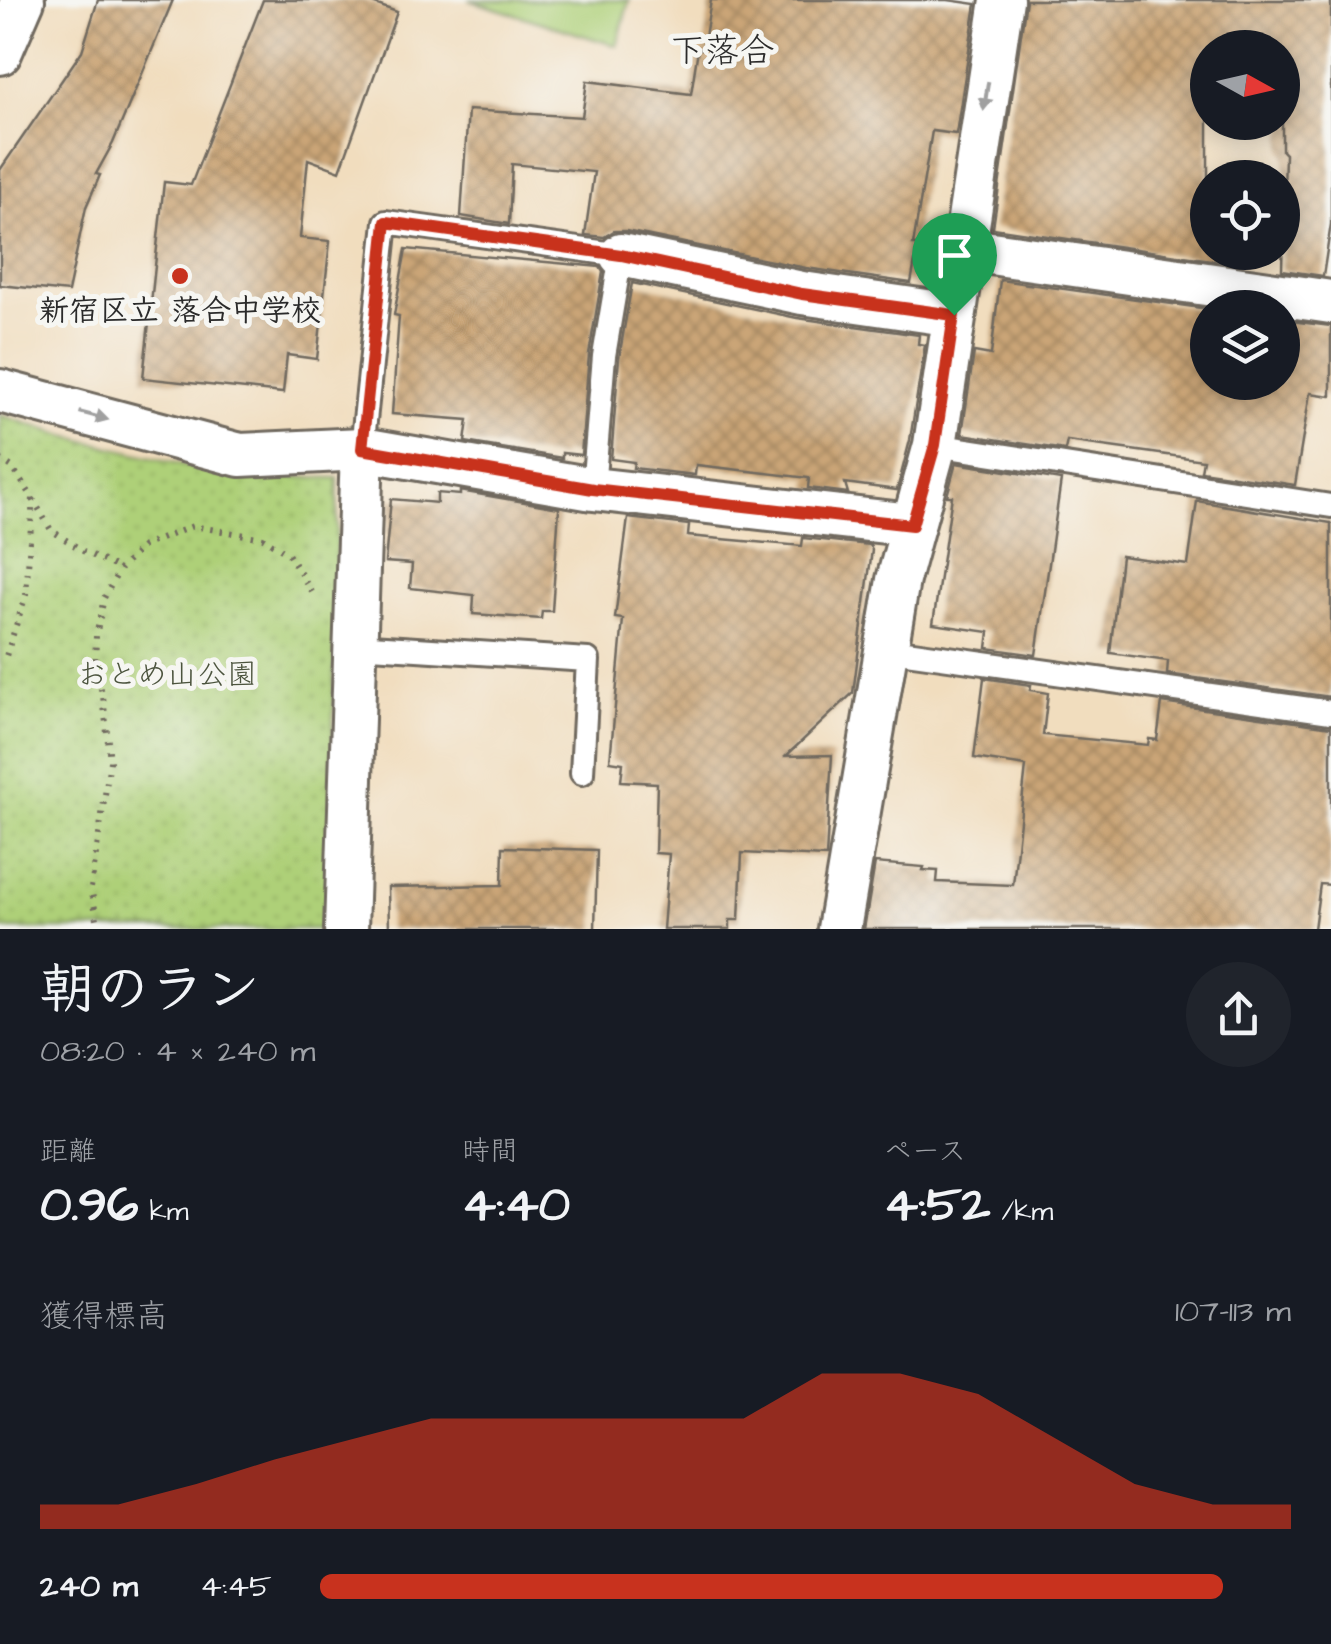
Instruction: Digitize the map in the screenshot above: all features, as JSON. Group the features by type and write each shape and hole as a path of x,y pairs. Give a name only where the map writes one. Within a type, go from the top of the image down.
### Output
{"street":[{"path":"0,53 23,0"},
{"path":"839,929 885,649 912,525 935,445 1002,0"},
{"path":"963,249 1331,302"},
{"path":"621,255 802,294 954,315"},
{"path":"0,391 240,455 362,449 593,489 912,525"},
{"path":"346,929 362,449"}],"lane":[{"path":"362,449 386,222 621,255 604,356 593,489"},
{"path":"935,445 1331,506"},
{"path":"356,645 588,660 582,773"},
{"path":"885,649 1331,712"}],"path":[{"path":"0,459 12,467 51,530 120,569"},
{"path":"0,658 6,656 26,595 33,498"},
{"path":"99,929 90,888 110,760 103,696 95,668 96,636 104,598 120,569 143,546 193,526 263,538 288,554"}],"green space":[{"path":"469,0 629,0 617,46"},
{"name":"おとめ山公園","path":"0,415 65,436 234,477 338,478 329,929 0,929"}],"building":[{"path":"98,0 173,0 113,143 96,174 100,175 86,207 68,292 0,285 0,170 82,51"},
{"path":"263,0 364,0 397,12 340,171 308,159 300,238 330,241 317,359 287,355 283,393 143,378 164,182 191,185"},
{"path":"711,0 948,0 976,4 956,134 932,131 913,245 918,245 911,283 806,268 626,231 614,231 604,237 585,235 594,172 512,164 509,224 461,216 468,110 582,117 587,81 691,94"},
{"path":"1026,0 1331,0 1331,224 1323,276 1282,270 1300,270 1300,160 1285,160 1282,140 1300,140 1300,30 1190,30 1190,140 1208,140 1208,160 1190,160 1190,257 993,228"},
{"path":"406,249 600,267 603,272 589,354 581,455 562,453 562,458 465,442 468,420 392,414 399,316 394,315"},
{"path":"1000,280 1190,306 1190,400 1300,400 1300,322 1331,326 1331,396 1310,393 1295,485 1201,471 1203,460 1067,441 1065,450 962,434 974,352 991,355"},
{"path":"632,283 797,318 919,335 918,344 925,345 910,440 897,490 845,483 848,493 808,488 809,478 696,465 695,475 633,468 634,462 611,459 619,358"},
{"path":"956,463 1061,480 1036,655 987,648 989,632 933,624 952,496 947,496"},
{"path":"460,491 559,508 552,611 542,611 541,619 473,614 474,595 410,588 412,564 385,562 391,499 437,503 437,493 460,495"},
{"path":"1197,501 1331,523 1331,697 1167,674 1168,661 1110,653 1121,556 1188,565"},
{"path":"628,518 689,525 688,536 802,546 803,538 870,545 872,550 853,693 786,756 832,755 826,857 742,853 739,920 730,920 730,929 663,929 669,854 655,853 657,783 621,781 623,763 610,761 623,619 615,618"},
{"path":"984,678 1031,685 1030,690 1048,693 1043,735 1148,745 1149,739 1157,740 1162,703 1331,727 1331,885 1320,884 1314,929 864,929 875,863 938,871 937,882 1013,885 1026,766 974,758"},
{"path":"503,847 597,850 595,929 389,929 388,887 502,885"}],"place":[{"name":"新宿区立 落合中学校","path":"180,276"}],"district":[{"name":"下落合","path":"722,50"}],"route":[{"path":"386,222 621,255 802,294 954,315 935,445 912,525 593,489 362,449 386,222"}]}
